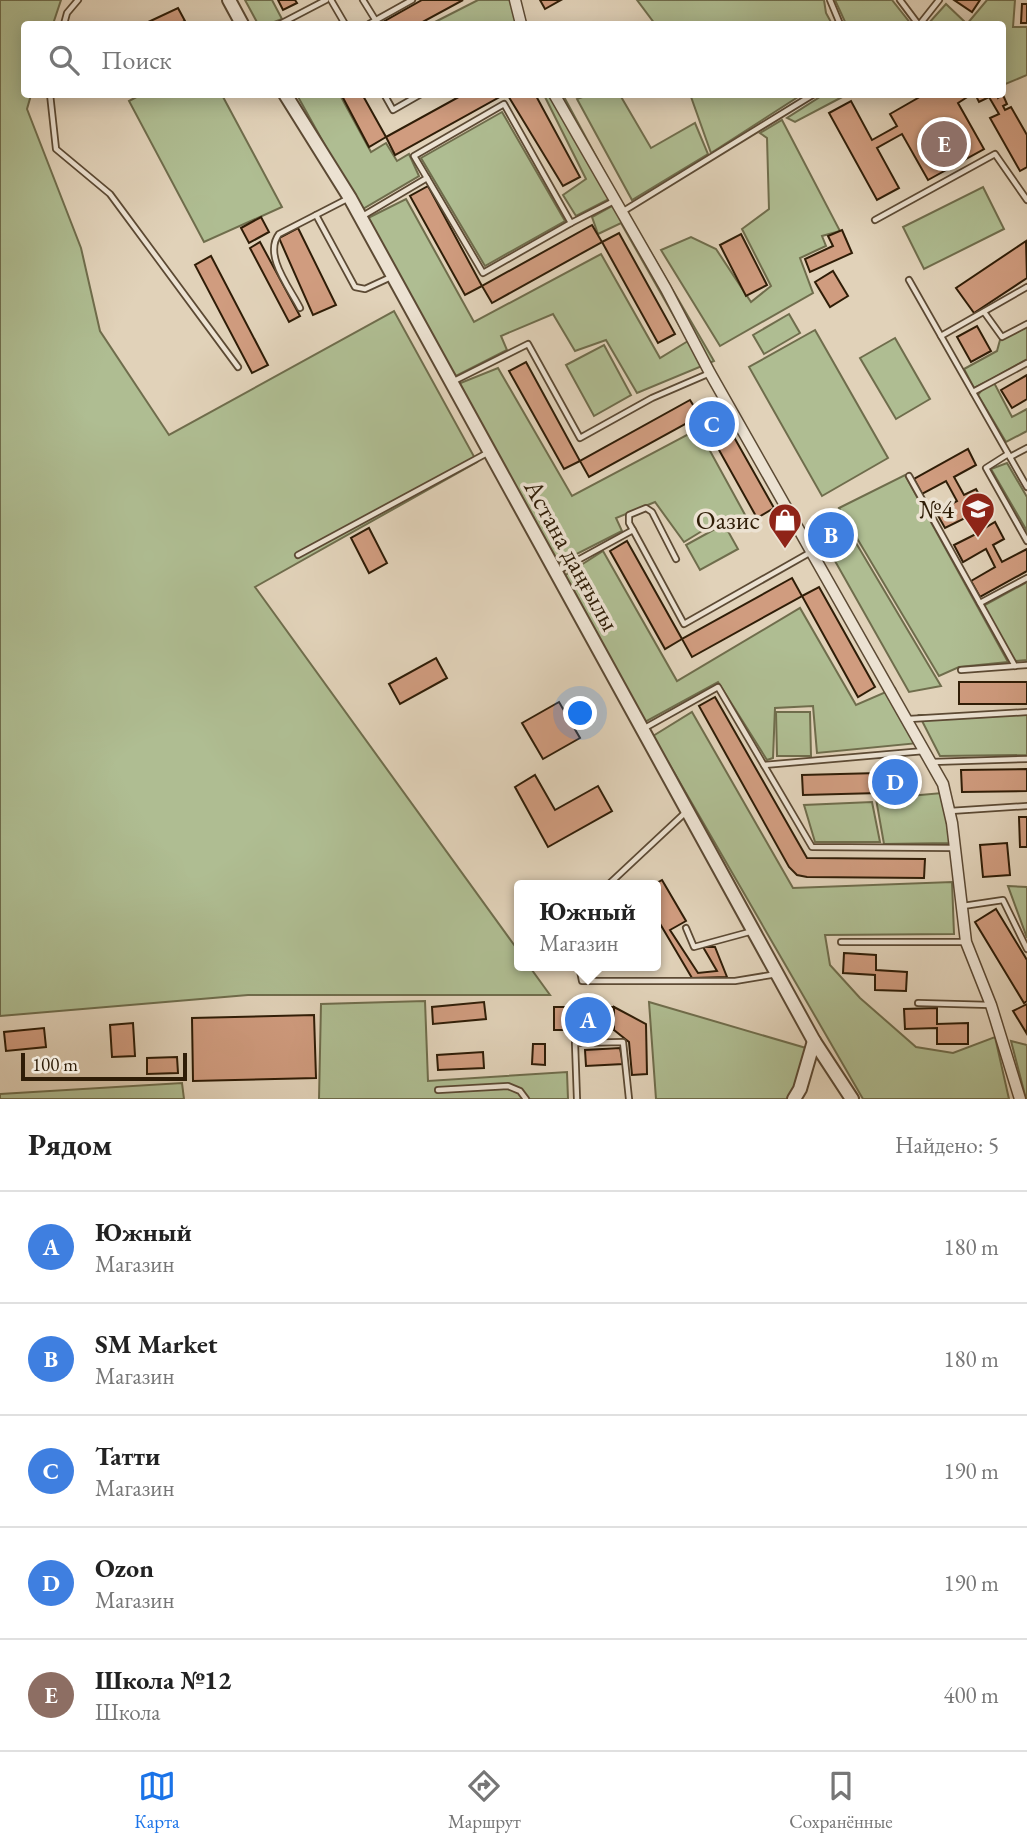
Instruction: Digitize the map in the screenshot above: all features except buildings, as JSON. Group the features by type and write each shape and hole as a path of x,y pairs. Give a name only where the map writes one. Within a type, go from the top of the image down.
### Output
{"street":[{"path":"229,0 240,21"},
{"path":"515,0 520,21"},
{"name":"Астана даңғылы","path":"287,98 360,217 814,1041 852,1099"},
{"path":"556,98 943,784 956,848 966,943 992,1005 1020,1099"},
{"path":"793,1099 800,1089 814,1041"}],"lane":[{"path":"65,21 67,13 78,0"},
{"path":"286,21 328,0 343,21"},
{"path":"363,0 376,20 412,0"},
{"path":"830,0 839,21"},
{"path":"900,0 917,21"},
{"path":"922,21 939,0"},
{"path":"51,98 57,149 110,194 238,367"},
{"path":"386,98 393,110 414,98"},
{"path":"621,213 808,98"},
{"path":"571,223 505,104 414,156 483,273 614,201"},
{"path":"875,220 995,154 1027,200"},
{"path":"360,217 427,178"},
{"path":"300,308 274,256 273,245 279,233 349,198"},
{"path":"316,215 355,287 365,289 393,276"},
{"path":"909,280 1027,487"},
{"path":"941,337 1027,286"},
{"path":"984,312 1002,337 1027,324"},
{"path":"451,383 528,344 580,438 652,398 710,373"},
{"path":"973,392 1027,363"},
{"path":"1027,448 986,468 1027,541"},
{"path":"298,555 489,452"},
{"path":"909,476 1015,666"},
{"path":"677,559 652,512 646,508 629,515 633,530 684,624 811,551"},
{"path":"556,572 633,530"},
{"path":"980,603 1027,578"},
{"path":"961,670 1027,665"},
{"path":"642,729 718,687 813,847 956,848"},
{"path":"906,720 1027,712"},
{"path":"764,765 926,751"},
{"path":"932,762 1027,760"},
{"path":"949,811 1027,806"},
{"path":"613,880 687,811"},
{"path":"962,906 1003,900 1027,949"},
{"path":"686,928 694,947 754,931"},
{"path":"841,942 966,943"},
{"path":"580,971 582,981 735,981 778,974"},
{"path":"918,1003 992,1005"},
{"path":"577,1099 575,1043 623,1042 629,1099"},
{"path":"438,1090 508,1086 520,1091 526,1099"}],"green space":[{"path":"0,0 61,0 54,21 21,21 21,98 30,98 27,109 81,248 100,331 169,435 394,311 477,462 255,587 514,945 514,971 533,971 550,995 248,995 0,1016"},
{"path":"245,0 272,0 282,19 256,21"},
{"path":"478,0 511,0 523,21 437,21"},
{"path":"637,0 824,0 830,21 653,21"},
{"path":"835,0 892,0 909,21 845,21"},
{"path":"987,0 1015,0 1013,27 1027,27 1027,75 1006,84 1006,21 970,21"},
{"path":"946,4 964,21 931,21"},
{"path":"135,98 224,98 282,207 204,242 129,101"},
{"path":"299,98 342,98 371,152 386,143 397,161 409,154 419,176 361,210"},
{"path":"546,98 565,98 617,195 576,216 563,195 586,179"},
{"path":"622,98 651,148 695,123 708,154 632,200 577,99"},
{"path":"691,98 796,98 711,153"},
{"path":"818,98 840,98 795,122 787,118"},
{"path":"502,112 565,221 485,266 421,158"},
{"path":"782,120 840,231 822,236 826,246 800,258 813,293 720,346 661,250 691,237 716,249 751,302 771,286 742,229 769,209 767,138 760,133"},
{"path":"983,187 1004,229 924,269 903,227"},
{"path":"406,199 474,322 601,254 660,358 688,341 621,223 598,234 592,217 621,201 714,361 637,393 606,340 575,351 553,314 501,336 507,350 454,377 366,219"},
{"path":"789,314 800,333 764,354 753,335"},
{"path":"1027,327 1027,359 992,379 1012,417 1027,409 1027,431 1006,442 978,395 990,380 974,388 964,369 997,351 1000,340"},
{"path":"815,330 888,458 822,496 749,367"},
{"path":"895,338 930,399 896,419 860,358"},
{"path":"604,345 631,395 594,416 566,365"},
{"path":"498,368 572,496 698,429 749,522 733,530 725,517 684,542 655,502 616,518 622,531 557,564 458,384"},
{"path":"1007,463 1027,497 1027,531 991,469"},
{"path":"905,475 1008,662 959,667 939,676 839,508"},
{"path":"724,524 738,549 700,570 686,545"},
{"path":"856,543 941,686 909,692 835,561"},
{"path":"603,551 677,681 800,608 856,705 895,688 919,743 817,753 813,706 775,708 773,758 767,760 718,682 645,722 564,576"},
{"path":"1027,582 1027,660 1015,661 983,606"},
{"path":"692,712 793,888 952,882 954,934 825,935 830,965 860,998 916,1047 953,1053 995,1037 1009,1099 863,1099 653,736"},
{"path":"776,712 810,712 811,756 777,756"},
{"path":"919,715 1027,715 1027,755 940,756"},
{"path":"942,793 950,843 884,844 876,799"},
{"path":"872,802 880,842 815,842 804,805"},
{"path":"1008,886 1027,887 1027,938"},
{"path":"425,1001 428,1081 567,1072 568,1099 319,1099 321,1004"},
{"path":"649,1002 806,1048 796,1088 789,1099 656,1099"},
{"path":"1011,1041 1027,1045 1027,1099 1026,1099"},
{"path":"182,1083 184,1099 0,1099 0,1094"}],"place":[{"name":"Школа №12","path":"944,144"},
{"name":"Татти","path":"712,424"},
{"name":"SM Market","path":"831,535"},
{"name":"№4","path":"978,539"},
{"name":"Оазис","path":"785,550"},
{"name":"Ozon","path":"895,782"},
{"name":"Южный","path":"588,1020"}]}
